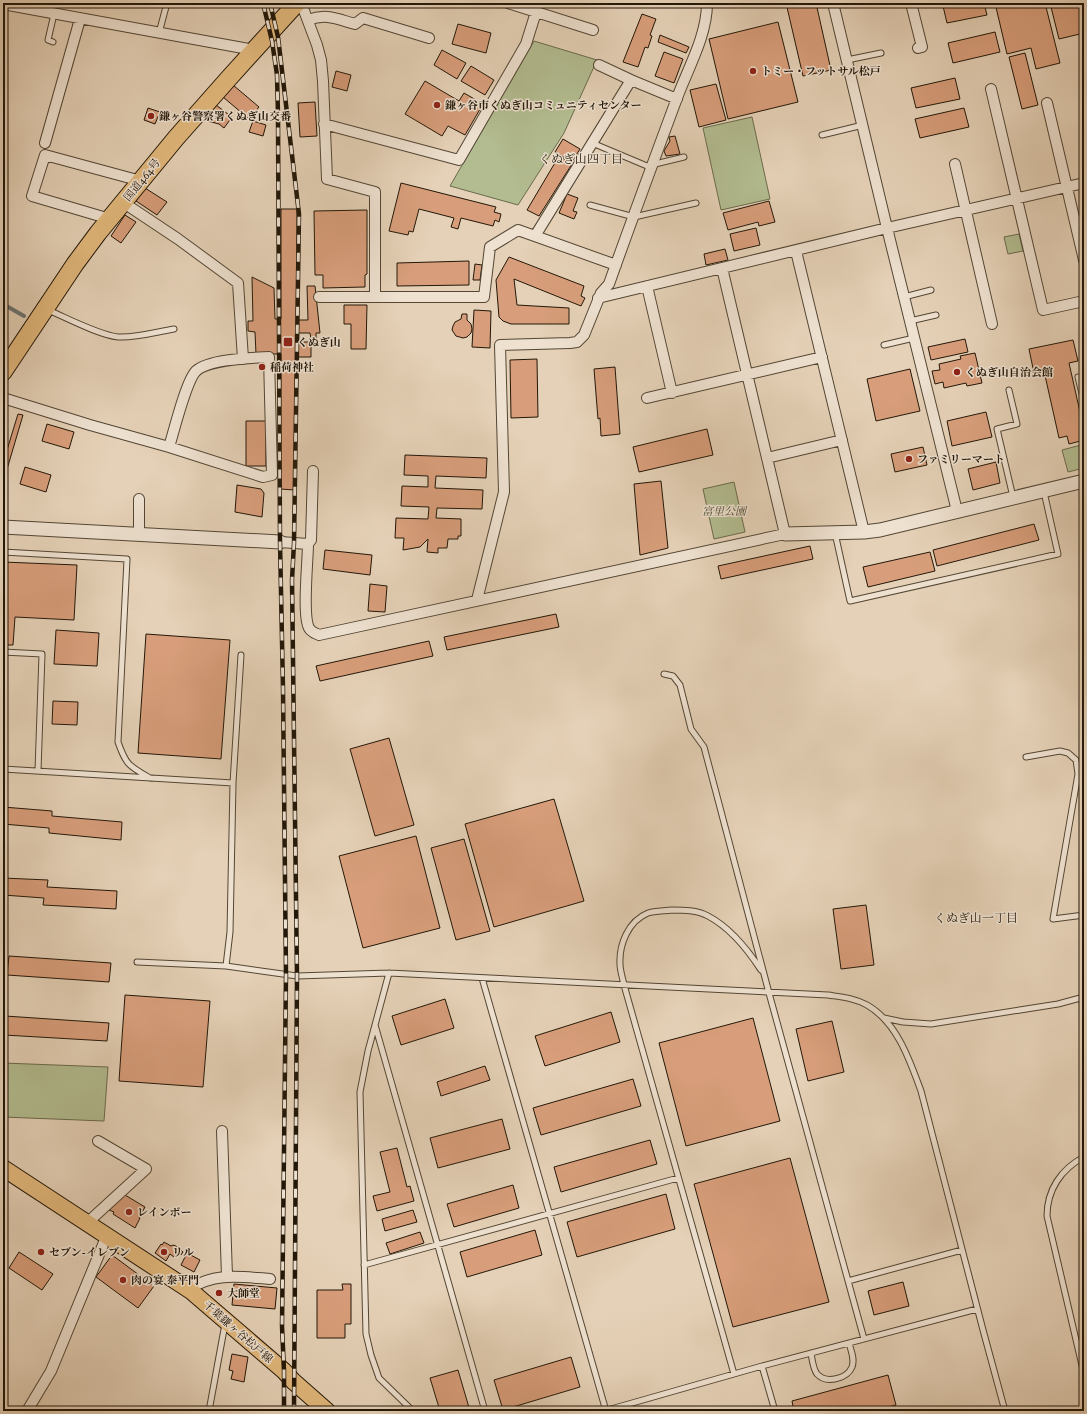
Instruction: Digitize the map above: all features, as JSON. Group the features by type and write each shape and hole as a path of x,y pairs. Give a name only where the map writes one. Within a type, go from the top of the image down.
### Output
{"highway":[{"name":"国道464号","path":"3,372 76,264 110,219 176,138 298,3"}],"main road":[{"name":"千葉鎌ヶ谷松戸線","path":"3,1168 189,1290 284,1371 327,1411"}],"street":[{"path":"298,3 303,8 308,20 321,60 327,179 375,192 375,297"},
{"path":"508,3 593,30"},
{"path":"477,600 504,492 500,345 577,342 584,335 598,298 609,284 698,46 707,14 707,3"},
{"path":"833,3 957,511"},
{"path":"911,3 922,48 918,48"},
{"path":"3,4 254,50"},
{"path":"324,124 459,160 526,44 536,12"},
{"path":"308,20 326,16 355,24 363,18 428,38"},
{"path":"45,143 80,19"},
{"path":"599,65 677,99"},
{"path":"535,236 631,80"},
{"path":"991,90 1043,310 1084,301"},
{"path":"1047,103 1066,187 1069,191 1084,260"},
{"path":"110,219 32,196 45,155 141,181"},
{"path":"956,164 965,210 992,324"},
{"path":"598,298 887,228 1084,183"},
{"path":"124,203 178,239 238,283 242,359"},
{"path":"319,297 484,297 490,247 518,230 616,265"},
{"path":"796,251 864,532"},
{"path":"722,268 785,534"},
{"path":"647,286 672,393"},
{"path":"3,398 90,425 169,447 263,478 272,479 269,357 242,359 204,366 196,372 190,382 169,447"},
{"path":"647,398 822,357"},
{"path":"767,458 842,440"},
{"path":"313,471 311,540 308,544 306,592 307,621 309,629 319,635 785,534 864,532 880,530 1084,481"},
{"path":"139,499 139,534"},
{"path":"3,527 308,544"},
{"path":"222,1131 227,1276"},
{"path":"87,1223 146,1169 98,1141"},
{"path":"27,1411 51,1371 107,1236"},
{"path":"189,1290 199,1283 227,1276 270,1279"}],"lane":[{"path":"159,33 167,3"},
{"path":"53,42 48,40 54,14"},
{"path":"847,60 881,53"},
{"path":"822,134 863,125"},
{"path":"597,145 647,166 684,158"},
{"path":"590,205 634,217 696,203"},
{"path":"904,297 931,290"},
{"path":"45,309 106,334 118,337 134,336 174,329"},
{"path":"910,321 936,315"},
{"path":"884,345 914,338"},
{"path":"1078,377 1084,402"},
{"path":"1009,390 1017,424 997,429 1014,498"},
{"path":"834,533 850,601 1058,554 1043,491"},
{"path":"3,552 127,559 118,742 123,757 131,767 150,778"},
{"path":"3,652 42,654 38,771"},
{"path":"226,966 230,932 233,783 241,655"},
{"path":"664,674 673,676 680,685 691,729 704,747 769,993 864,1339"},
{"path":"1026,757 1060,751 1068,753 1076,760 1078,774 1053,919 1084,915"},
{"path":"3,769 233,783"},
{"path":"734,1374 624,985 620,964 621,948 627,932 636,921 648,913 669,910 685,910 707,915 720,924 747,950 764,974"},
{"path":"137,962 226,966 298,976 389,973 828,995 866,1004 876,1011 891,1026 915,1073 1005,1411"},
{"path":"389,973 368,1051 360,1092 366,1334 379,1378 413,1411"},
{"path":"482,978 605,1411 762,1366 977,1309"},
{"path":"883,1018 903,1022 931,1024 1058,1004 1084,997"},
{"path":"375,1024 485,1411"},
{"path":"1084,1157 1069,1166 1060,1176 1047,1205 1047,1216 1084,1374"},
{"path":"364,1265 678,1178"},
{"path":"848,1281 962,1250"},
{"path":"209,1411 226,1321"},
{"path":"811,1353 814,1369 817,1375 832,1379 842,1377 848,1373 852,1367 854,1359 849,1343"},
{"path":"762,1366 775,1411"}],"green space":[{"path":"534,41 597,60 564,133 518,205 450,186"},
{"path":"752,117 770,199 721,210 703,128"},
{"path":"1019,234 1023,251 1008,254 1004,237"},
{"path":"1081,445 1084,457 1084,468 1068,472 1062,450"},
{"name":"富里公園","path":"734,482 745,532 714,539 703,489"},
{"path":"3,1063 108,1067 104,1121 3,1117"}],"building":[{"path":"786,3 816,3 831,70 803,76"},
{"path":"958,3 984,3 987,15 947,23 943,6"},
{"path":"995,3 1045,3 1060,63 1036,69 1031,48 1007,54"},
{"path":"1050,3 1083,3 1084,33 1059,39"},
{"path":"642,14 656,19 650,35 652,36 648,48 645,47 638,67 623,62"},
{"name":"トミー・フットサル松戸","path":"778,22 798,102 728,119 709,39"},
{"path":"458,24 491,33 486,53 452,44"},
{"path":"995,32 1000,52 953,63 948,43"},
{"path":"660,35 689,47 686,53 658,42"},
{"path":"442,50 466,63 457,79 434,65"},
{"path":"664,52 683,59 674,83 655,76"},
{"path":"1025,53 1038,105 1022,109 1009,57"},
{"path":"471,66 494,80 485,95 461,81"},
{"path":"336,71 351,75 347,91 332,87"},
{"path":"955,78 960,99 916,108 911,88"},
{"path":"425,81 459,101 464,93 483,104 465,135 448,126 442,136 405,114"},
{"path":"716,84 726,120 699,127 690,90"},
{"path":"233,85 259,107 249,119 223,97"},
{"path":"315,102 317,136 300,137 298,103"},
{"path":"216,105 232,117 224,128 219,124 204,120"},
{"path":"148,108 160,112 155,124 144,120"},
{"path":"964,108 969,127 920,138 915,119"},
{"path":"253,121 266,125 263,136 249,132"},
{"path":"675,136 680,154 666,156 664,151 670,141 669,137"},
{"path":"563,139 580,149 572,162 555,152"},
{"path":"559,156 572,164 539,216 527,210"},
{"path":"401,183 496,207 494,212 501,214 499,222 495,220 493,226 461,218 458,229 451,227 454,218 419,209 413,232 409,231 408,235 389,231"},
{"path":"145,188 167,202 157,215 136,201"},
{"path":"567,194 578,198 573,211 577,212 574,219 559,213"},
{"path":"769,201 775,222 759,226 758,222 728,230 723,213"},
{"path":"281,209 297,209 297,320 308,320 307,286 315,286 320,333 316,333 316,338 311,339 310,333 297,333 297,342 311,342 311,357 297,357 295,490 280,489 281,354 256,354 255,332 248,331 248,321 253,321 252,277 274,288 275,319 281,319"},
{"path":"367,210 367,274 365,275 365,287 323,288 323,275 315,275 314,211"},
{"path":"125,215 136,222 121,243 111,236"},
{"path":"756,228 760,245 734,251 730,234"},
{"path":"725,249 728,260 706,265 704,254"},
{"path":"509,257 584,286 581,296 585,298 581,306 514,279 517,305 569,308 569,324 511,324 503,321 499,317 496,280"},
{"path":"469,261 469,285 397,286 397,263"},
{"path":"475,264 482,265 480,280 473,280"},
{"path":"344,305 367,305 366,349 351,349 351,324 344,324"},
{"path":"474,310 491,311 490,348 472,347"},
{"path":"462,314 467,314 467,320 471,324 472,329 471,333 467,337 463,338 456,336 452,330 455,322 461,319"},
{"path":"965,339 968,352 931,360 928,347"},
{"path":"1073,340 1078,361 1069,363 1084,430 1084,440 1069,444 1067,436 1059,438 1044,371 1034,373 1029,349"},
{"path":"975,353 982,383 967,386 966,383 944,388 943,382 935,384 932,371 940,370 939,364 961,359 960,356"},
{"path":"537,359 538,417 511,418 510,360"},
{"path":"615,367 620,434 601,436 600,418 598,419 594,369"},
{"path":"910,369 920,411 876,421 867,379"},
{"path":"986,412 992,437 952,446 947,421"},
{"path":"18,414 23,415 5,476 3,475 3,463"},
{"path":"246,421 266,421 266,466 246,466"},
{"path":"47,424 74,432 69,449 42,441"},
{"path":"707,429 713,455 639,472 633,447"},
{"name":"ファミリーマート","path":"923,447 927,465 895,472 891,454"},
{"path":"405,455 487,458 486,478 436,476 435,488 483,490 482,509 437,508 436,518 461,519 461,536 458,536 458,539 448,539 447,548 438,548 438,553 427,552 428,539 420,547 403,550 404,538 395,538 396,518 428,519 429,507 401,506 402,486 428,487 428,476 404,475"},
{"path":"996,462 1000,483 973,490 968,469"},
{"path":"25,467 51,475 46,492 20,484"},
{"path":"661,481 668,548 640,555 634,484"},
{"path":"237,485 261,489 264,493 262,517 235,512"},
{"path":"1034,524 1039,540 937,566 933,550"},
{"path":"810,546 813,559 721,579 718,566"},
{"path":"325,550 372,555 370,575 323,569"},
{"path":"930,552 935,571 868,587 863,567"},
{"path":"3,562 77,565 74,620 15,617 13,645 3,645"},
{"path":"370,584 387,586 385,612 368,611"},
{"path":"556,614 559,627 447,650 444,637"},
{"path":"56,630 99,633 97,666 54,664"},
{"path":"146,634 230,640 221,759 138,753"},
{"path":"429,641 433,656 320,681 316,666"},
{"path":"53,701 78,702 77,725 52,724"},
{"path":"389,738 414,825 375,836 350,749"},
{"path":"554,799 584,901 494,927 465,824"},
{"path":"3,807 52,811 52,816 122,822 121,840 49,833 49,828 3,824"},
{"path":"416,836 440,928 363,948 339,856"},
{"path":"464,839 490,931 456,940 431,848"},
{"path":"3,878 48,880 47,887 117,891 116,909 43,905 44,898 3,895"},
{"path":"866,905 874,965 841,969 833,909"},
{"path":"9,956 111,963 109,982 7,975"},
{"path":"125,995 210,1001 203,1087 119,1081"},
{"path":"445,999 454,1028 401,1045 392,1016"},
{"path":"611,1012 620,1042 545,1066 535,1036"},
{"path":"5,1016 109,1023 107,1041 4,1035"},
{"path":"753,1018 780,1121 686,1146 659,1043"},
{"path":"832,1021 844,1072 808,1081 796,1029"},
{"path":"485,1066 490,1080 441,1096 437,1082"},
{"path":"633,1079 641,1106 541,1135 533,1108"},
{"path":"502,1119 510,1149 438,1168 430,1138"},
{"path":"650,1140 657,1164 561,1192 554,1167"},
{"path":"397,1148 407,1187 410,1186 414,1201 377,1211 373,1196 390,1192 380,1152"},
{"path":"790,1158 829,1302 733,1327 694,1184"},
{"path":"513,1185 519,1208 454,1227 447,1204"},
{"path":"666,1194 675,1229 577,1257 567,1222"},
{"path":"125,1195 145,1207 135,1228 113,1214 114,1212 109,1210"},
{"path":"413,1210 417,1222 385,1231 382,1219"},
{"path":"535,1230 542,1255 467,1277 460,1252"},
{"path":"420,1232 424,1243 390,1254 386,1243"},
{"path":"164,1242 171,1246 176,1246 183,1252 181,1255 179,1253 178,1255 176,1254 174,1257 170,1254 166,1261 155,1253"},
{"path":"19,1252 53,1274 42,1290 9,1268"},
{"path":"187,1253 200,1260 194,1272 181,1265"},
{"path":"112,1255 154,1286 138,1308 96,1277"},
{"path":"903,1282 909,1306 874,1315 868,1291"},
{"path":"234,1284 277,1288 275,1309 232,1305"},
{"path":"342,1284 351,1284 351,1324 345,1324 345,1338 317,1338 317,1290 343,1290"},
{"path":"232,1354 248,1357 244,1382 231,1379 233,1371 229,1370"},
{"path":"571,1357 580,1387 503,1410 494,1380"},
{"path":"458,1370 470,1411 440,1411 430,1378"},
{"path":"888,1375 896,1405 873,1411 794,1411 792,1401"}],"waterway":[{"path":"3,304 24,316"}],"railway":[{"path":"263,3 272,41 277,75 278,115 280,542 286,975 282,1326 284,1411"},
{"path":"270,3 278,37 299,214 294,543 292,580 297,976 294,1411"}],"place":[{"name":"トミー・フットサル松戸","path":"753,71"},
{"name":"鎌ヶ谷市くぬぎ山コミュニティセンター","path":"437,105"},
{"name":"鎌ヶ谷警察署くぬぎ山交番","path":"151,116"},
{"name":"くぬぎ山","path":"288,342"},
{"name":"稲荷神社","path":"262,367"},
{"name":"くぬぎ山自治会館","path":"957,372"},
{"name":"ファミリーマート","path":"909,459"},
{"name":"レインボー","path":"129,1212"},
{"name":"セブン-イレブン","path":"41,1252"},
{"name":"リル","path":"164,1252"},
{"name":"肉の宴 泰平門","path":"123,1280"},
{"name":"大師堂","path":"219,1293"}],"district":[{"name":"くぬぎ山四丁目","path":"581,159"},
{"name":"くぬぎ山一丁目","path":"976,918"}]}
